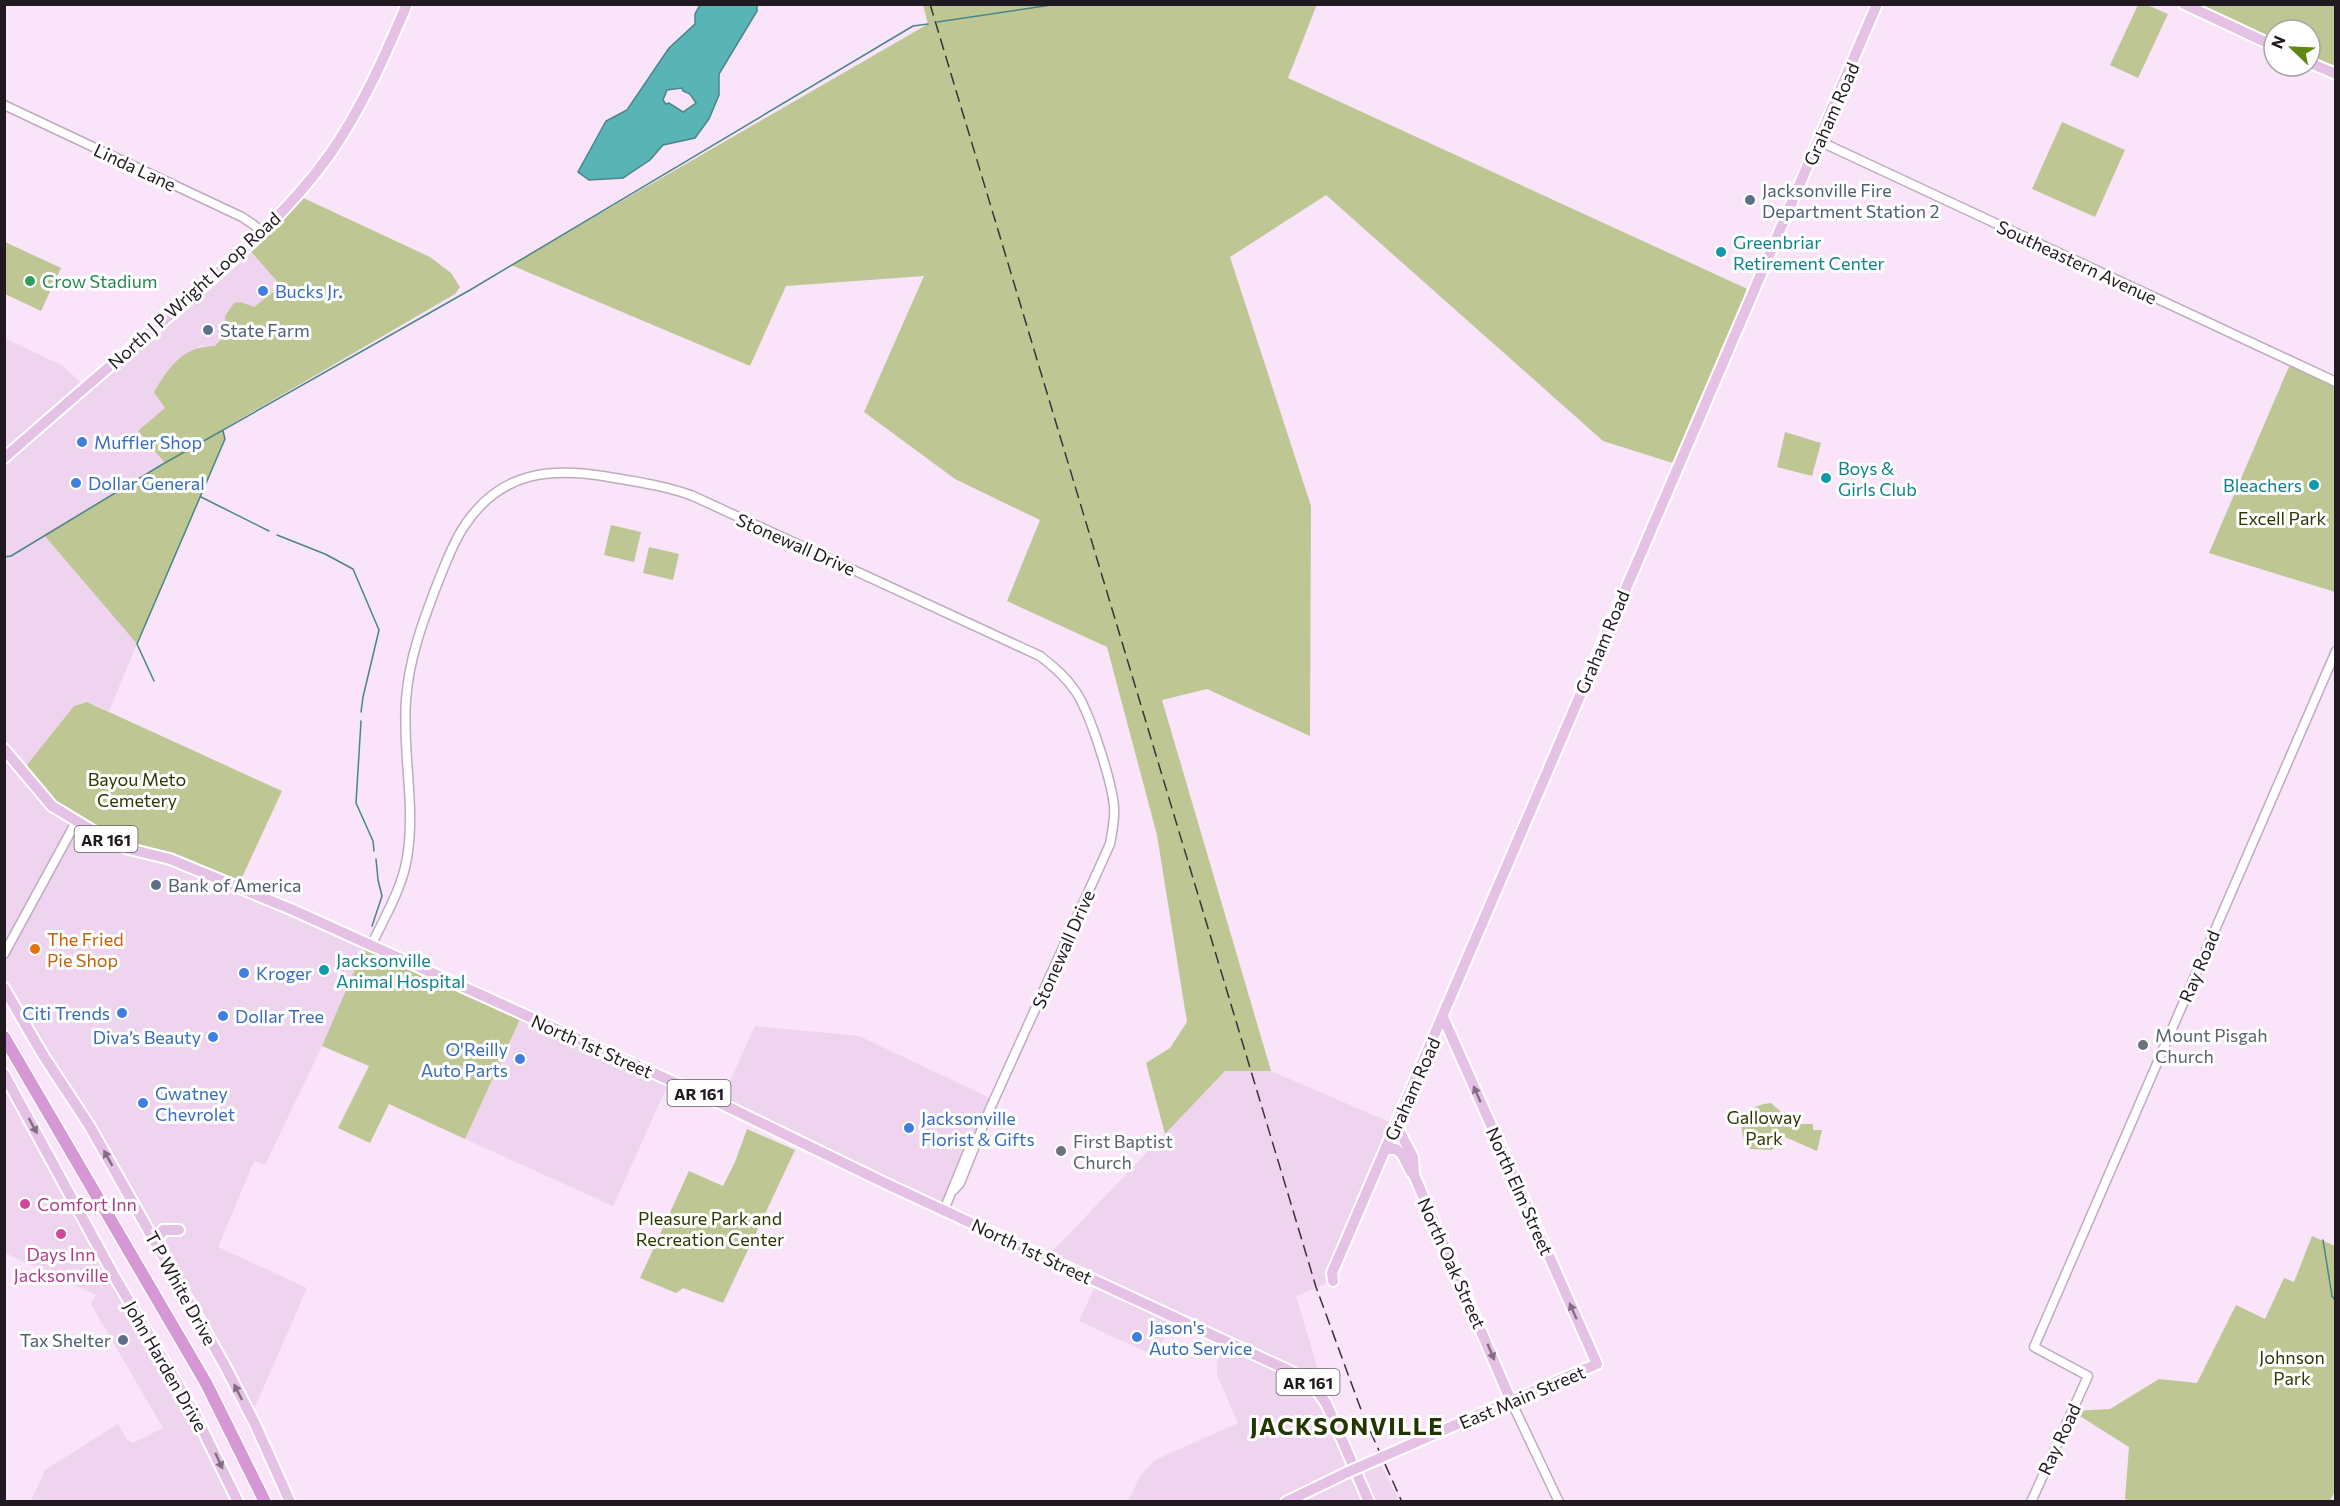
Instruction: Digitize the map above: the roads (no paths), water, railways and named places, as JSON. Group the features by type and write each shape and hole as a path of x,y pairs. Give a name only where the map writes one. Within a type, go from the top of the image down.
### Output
{"highway":[{"path":"4,1037 206,1383 265,1502"},
{"path":"4,1052 180,1349 235,1452 258,1502"}],"main road":[{"name":"North J P Wright Loop Road","path":"4,458 262,233 309,182 342,135 371,84 407,4"},
{"name":"Graham Road","path":"1333,1281 1332,1274 1877,4"},
{"path":"2184,4 2262,40"},
{"path":"2322,68 2336,74"},
{"name":"North 1st Street","path":"4,749 45,799 61,813 108,840 170,859 253,892 720,1103 1290,1371 1321,1395 1369,1502"},
{"name":"T P White Drive","path":"4,988 42,1055 89,1125 225,1366 255,1424 290,1502"},
{"name":"North Elm Street","path":"1443,1017 1597,1364"},
{"name":"John Harden Drive","path":"4,1074 113,1274 194,1412 238,1502"},
{"name":"North Oak Street","path":"1396,1125 1413,1157 1414,1175 1512,1401"},
{"path":"1386,1149 1396,1149 1402,1154 1414,1175"},
{"path":"158,1249 159,1237 163,1230 178,1230"},
{"name":"East Main Street","path":"1286,1502 1348,1472 1597,1364"}],"street":[{"name":"Linda Lane","path":"4,105 242,217 255,225 262,233"},
{"name":"Southeastern Avenue","path":"1819,141 2336,382"},
{"name":"Stonewall Drive","path":"371,946 400,883 407,856 409,825 405,726 408,681 413,654 424,618 464,526 482,504 502,489 529,477 547,472 581,472 659,485 678,491 1040,656 1064,676 1087,713 1114,805 1114,825 1110,844 976,1140 960,1183 944,1210"},
{"name":"Ray Road","path":"2031,1502 2088,1376 2034,1347 2336,651"},
{"path":"4,954 76,822"},
{"path":"1512,1401 1559,1502"}],"waterway":[{"path":"937,22 1058,4"},
{"path":"4,557 11,556 163,464 470,290 913,26 928,24"},
{"path":"154,681 137,644 225,439 223,431"},
{"path":"201,497 269,531"},
{"path":"277,535 325,554 353,569 379,630 361,712"},
{"path":"361,721 356,803 373,841 374,851"},
{"path":"372,926 382,896 376,859"},
{"path":"2323,1240 2332,1296 2336,1301"}],"railway":[{"path":"930,4 1316,1287 1363,1415 1402,1502"}],"place":[{"name":"Jacksonville Fire Department Station 2","path":"1750,200"},
{"name":"Greenbriar Retirement Center","path":"1721,252"},
{"name":"Crow Stadium","path":"30,281"},
{"name":"Bucks Jr.","path":"263,291"},
{"name":"State Farm","path":"208,330"},
{"name":"Muffler Shop","path":"82,442"},
{"name":"Boys & Girls Club","path":"1826,478"},
{"name":"Dollar General","path":"76,483"},
{"name":"Bleachers","path":"2314,485"},
{"name":"Bank of America","path":"156,885"},
{"name":"The Fried Pie Shop","path":"35,949"},
{"name":"Jacksonville Animal Hospital","path":"324,970"},
{"name":"Kroger","path":"244,973"},
{"name":"Citi Trends","path":"122,1013"},
{"name":"Dollar Tree","path":"223,1016"},
{"name":"Diva’s Beauty","path":"213,1037"},
{"name":"Mount Pisgah Church","path":"2143,1045"},
{"name":"O'Reilly Auto Parts","path":"520,1059"},
{"name":"Gwatney Chevrolet","path":"143,1103"},
{"name":"Jacksonville Florist & Gifts","path":"909,1128"},
{"name":"First Baptist Church","path":"1061,1151"},
{"name":"Comfort Inn","path":"25,1204"},
{"name":"Days Inn Jacksonville","path":"61,1234"},
{"name":"Jason's Auto Service","path":"1137,1337"},
{"name":"Tax Shelter","path":"123,1340"}],"district":[{"name":"JACKSONVILLE","path":"1347,1425"}],"park label":[{"name":"Excell Park","path":"2282,518"},
{"name":"Bayou Meto Cemetery","path":"137,789"},
{"name":"Galloway Park","path":"1764,1127"},
{"name":"Pleasure Park and Recreation Center","path":"710,1228"},
{"name":"Johnson Park","path":"2292,1367"}]}
